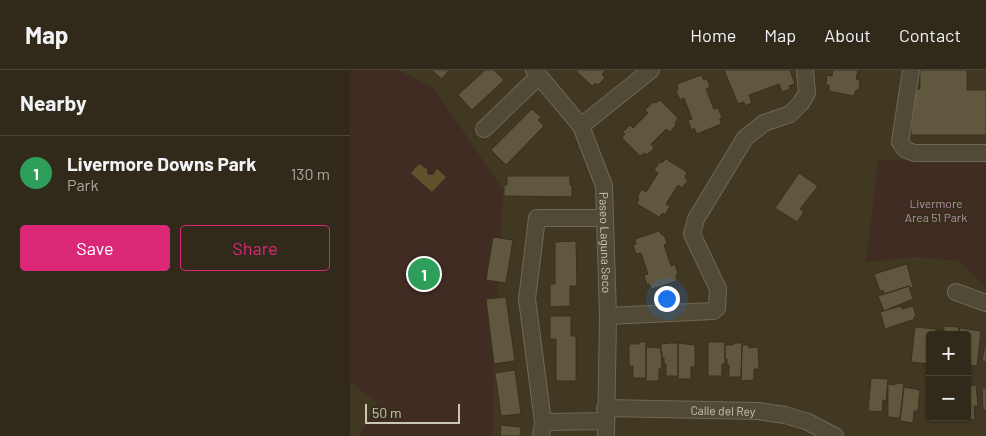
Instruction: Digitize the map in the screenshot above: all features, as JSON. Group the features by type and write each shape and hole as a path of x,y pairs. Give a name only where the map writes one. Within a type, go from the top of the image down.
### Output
{"street":[{"path":"582,126 651,70"},
{"path":"608,316 713,311 717,308 718,289 692,234 696,219 745,138 764,123 790,114 802,103 807,92 805,70"},
{"path":"911,70 900,142 905,149 914,153 986,153"},
{"path":"484,129 537,73"},
{"name":"Paseo Laguna Seco","path":"537,73 582,126 604,186 608,316 606,422"},
{"path":"542,429 527,299 537,218 605,218"},
{"path":"956,292 986,303"},
{"name":"Calle del Rey","path":"542,429 758,410 785,414 808,422 835,436"}],"green space":[{"path":"350,70 399,70 434,88 503,190 494,358 493,436 360,436 377,402 350,382"},
{"name":"Livermore Area 51 Park","path":"878,160 986,160 986,287 959,261 915,257 866,262"}],"shaded area":[{"path":"419,164 427,169 429,175 433,175 437,169 446,177 432,192 411,173"}],"building":[{"path":"431,70 449,70 442,79"},
{"path":"485,70 494,70 504,80 472,110 458,95"},
{"path":"575,70 606,70 602,74 605,78 598,85 596,83 592,86"},
{"path":"724,70 790,70 795,84 789,86 790,89 782,92 779,84 749,95 752,103 745,106 744,102 738,104"},
{"path":"833,70 858,70 856,79 860,80 859,90 856,90 854,96 829,91 829,85 826,85 827,75 832,76"},
{"path":"920,70 967,70 967,90 986,90 986,135 911,135 911,89 920,89"},
{"path":"701,75 704,80 707,79 710,87 706,89 714,109 718,108 722,118 720,119 721,124 697,134 694,128 691,130 688,120 692,119 684,98 680,100 676,91 678,90 677,84"},
{"path":"660,100 678,118 675,123 676,125 670,132 666,129 651,144 654,148 647,155 645,153 640,156 622,138 625,134 623,132 630,125 633,128 648,113 645,110 653,102 655,103"},
{"path":"532,109 541,117 538,120 544,126 506,165 491,150"},
{"path":"666,159 687,172 685,178 688,180 682,188 678,185 666,204 670,206 665,215 663,213 659,217 637,204 639,198 637,197 642,189 646,192 658,173 654,170 660,162 662,163"},
{"path":"799,173 818,186 800,209 804,212 797,222 775,208"},
{"path":"507,176 570,176 572,197 504,196 504,185 507,185"},
{"path":"659,231 664,235 667,243 664,245 671,266 675,264 678,274 676,275 677,281 652,289 649,284 647,285 644,275 648,274 641,253 636,254 633,245 636,244 635,239"},
{"path":"493,237 513,240 506,283 486,280"},
{"path":"576,241 577,286 570,286 570,306 550,307 550,284 555,284 555,242"},
{"path":"907,264 913,287 910,288 909,286 884,294 883,290 880,291 874,274"},
{"path":"909,286 913,299 884,311 878,296"},
{"path":"506,297 515,361 494,364 486,299"},
{"path":"901,306 902,309 913,306 915,319 885,329 880,312"},
{"path":"550,316 571,316 571,336 576,336 576,381 556,381 556,339 550,339"},
{"path":"944,326 959,327 958,331 944,331"},
{"path":"915,327 936,329 936,331 926,331 926,364 911,362"},
{"path":"960,328 981,331 977,366 971,365 971,331 959,331"},
{"path":"986,340 986,362 982,361"},
{"path":"639,342 646,342 646,378 633,378 633,366 629,366 629,344 639,344"},
{"path":"708,342 725,342 725,364 722,364 722,376 708,376"},
{"path":"678,343 678,376 666,376 666,364 664,364 664,358 662,358 661,344"},
{"path":"678,343 695,345 695,367 691,367 691,379 678,379"},
{"path":"733,343 742,343 741,377 729,377 729,365 727,365 727,359 725,359 725,345 733,345"},
{"path":"742,345 749,345 749,348 758,347 759,369 754,369 754,380 741,381"},
{"path":"646,347 661,348 662,369 659,369 659,381 646,381"},
{"path":"515,370 521,414 501,416 495,373"},
{"path":"871,378 888,379 886,401 883,400 882,412 868,411"},
{"path":"895,383 904,384 900,418 888,417 888,384 895,385"},
{"path":"976,385 978,406 974,406 975,419 971,419 971,386"},
{"path":"904,387 920,390 918,411 914,411 913,423 900,421"},
{"path":"982,388 986,388 986,410 983,410"},
{"path":"501,425 521,427 520,436 500,436"}],"place":[{"name":"Livermore Downs Park","path":"424,274"}]}
